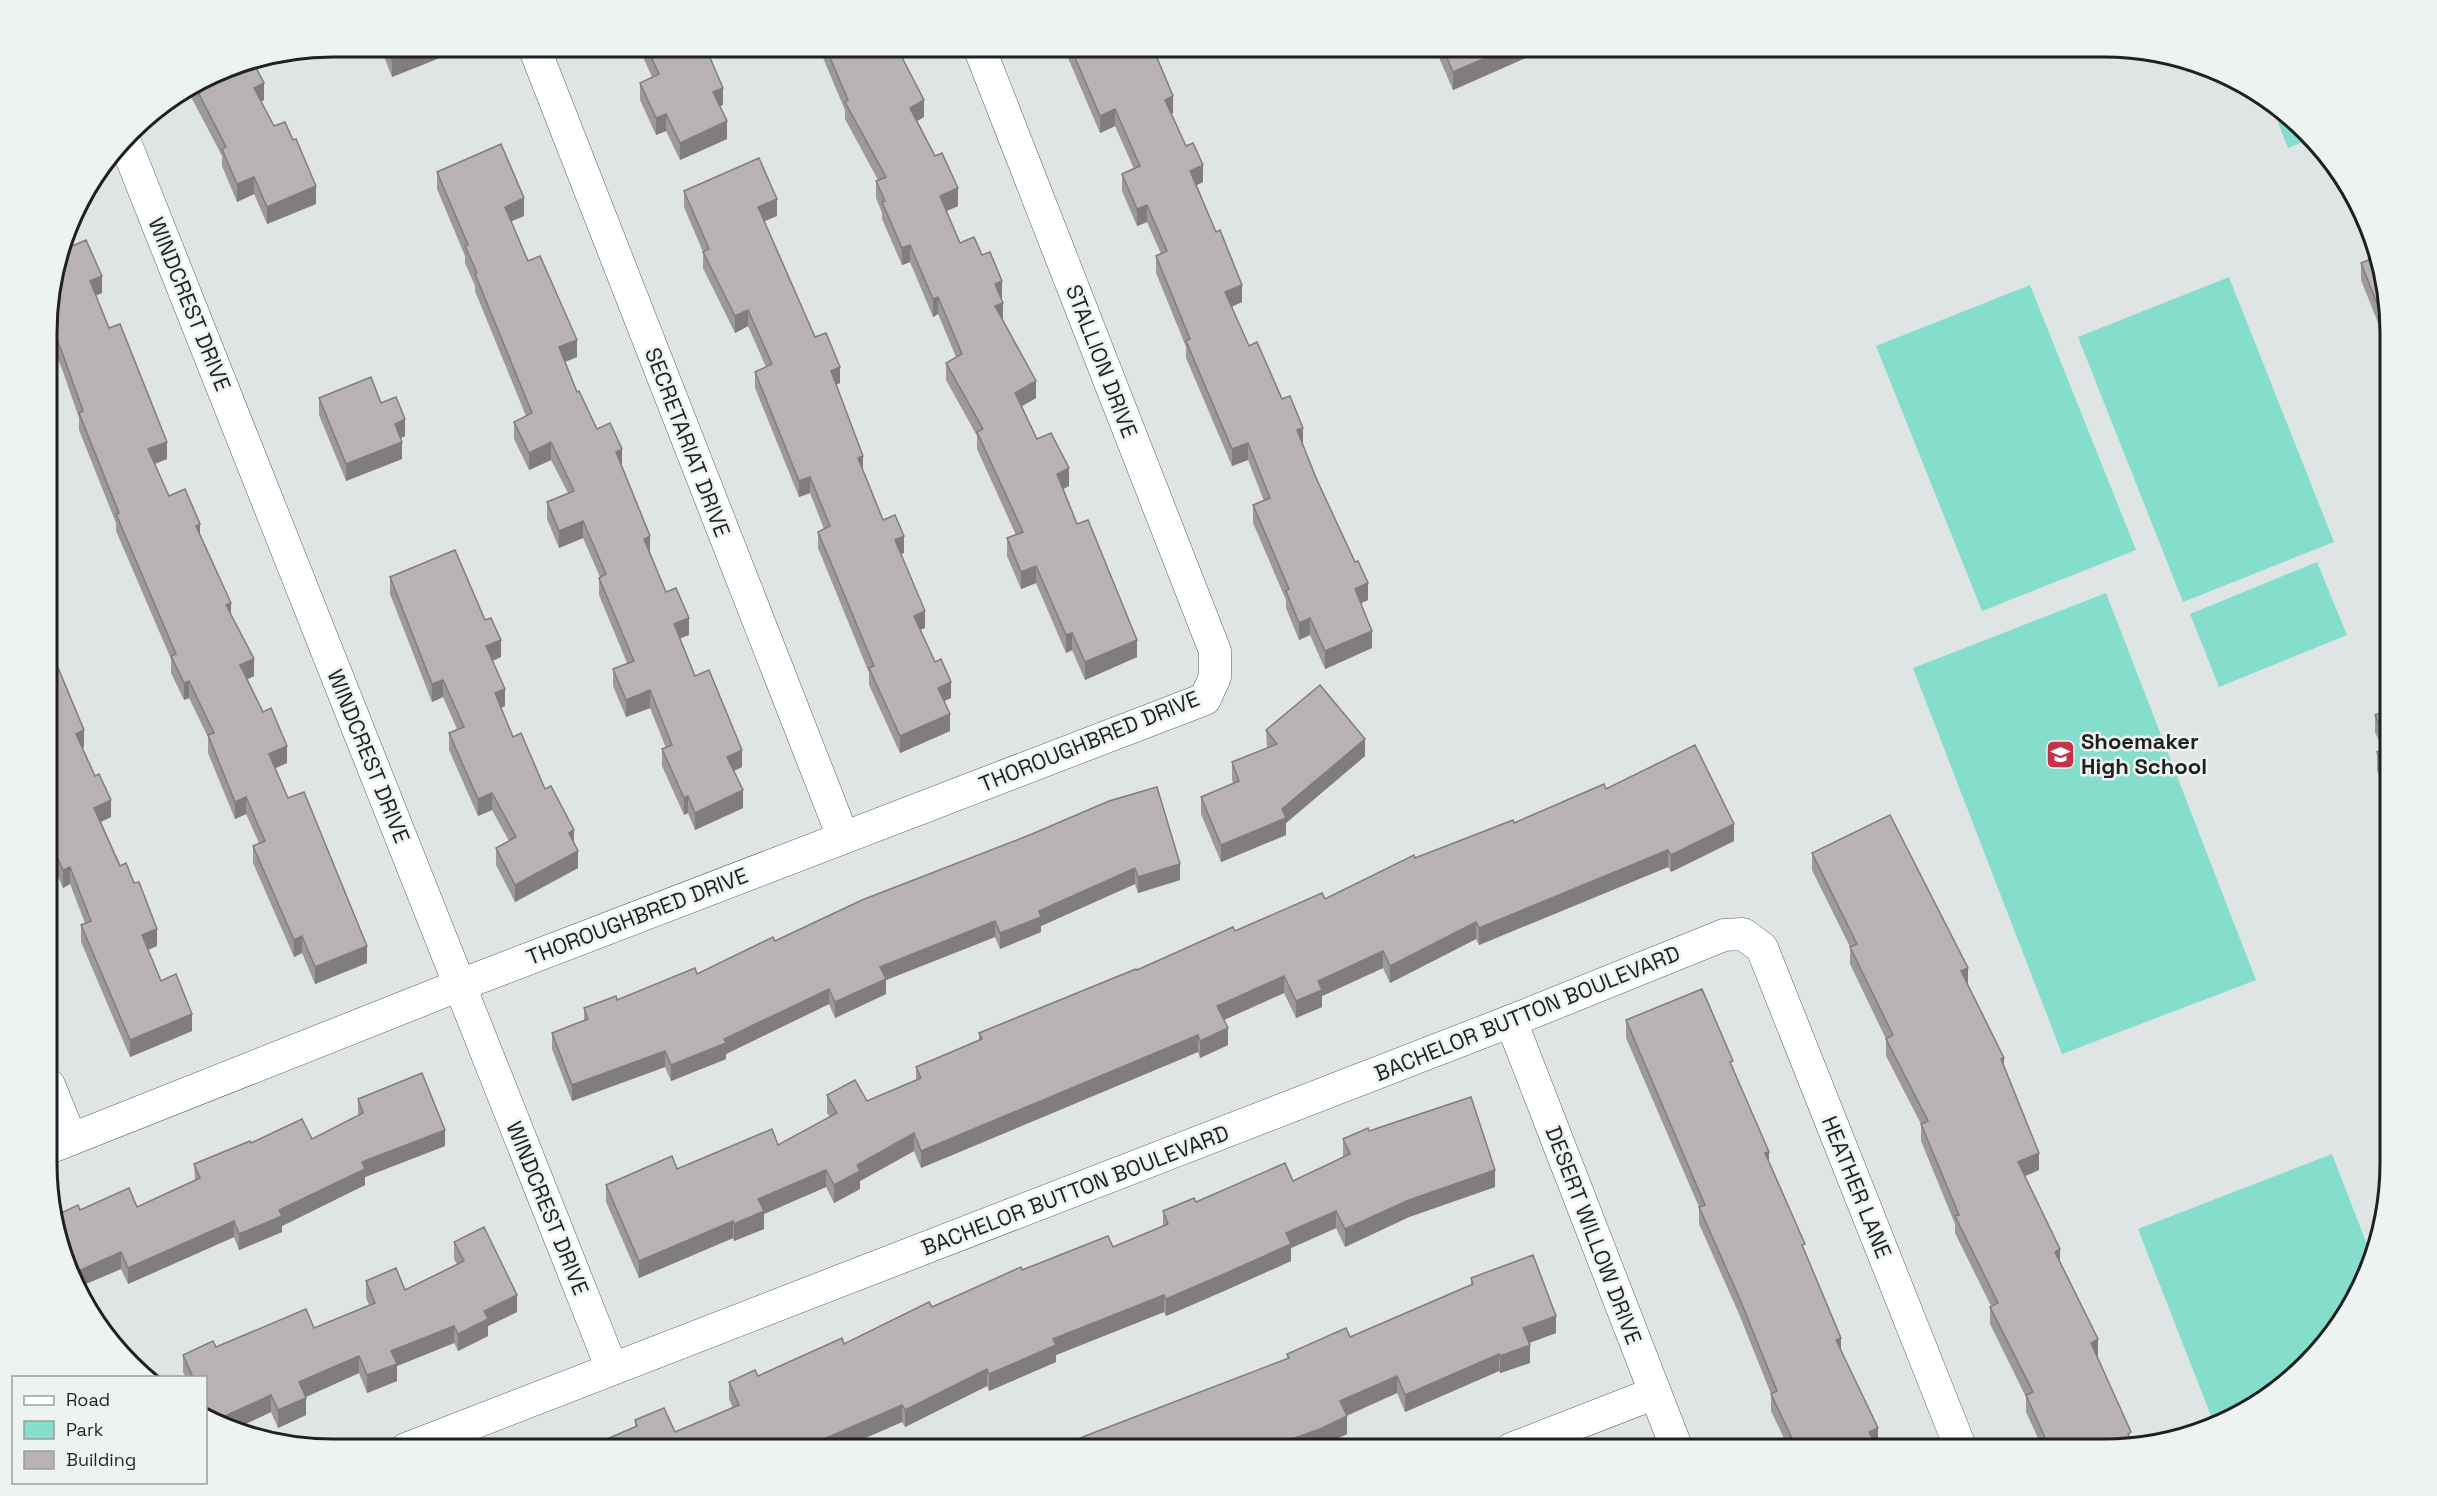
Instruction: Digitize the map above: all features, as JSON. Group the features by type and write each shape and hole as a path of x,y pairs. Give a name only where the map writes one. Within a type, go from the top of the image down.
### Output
{"street":[{"name":"SECRETARIAT DRIVE","path":"538,57 843,837"},
{"name":"STALLION DRIVE","path":"983,57 1215,651 1215,677"},
{"name":"WINDCREST DRIVE","path":"128,149 612,1370"},
{"name":"THOROUGHBRED DRIVE","path":"60,1144 460,984 1205,699 1215,677"},
{"name":"BACHELOR BUTTON BOULEVARD","path":"432,1439 1511,1022 1725,935 1743,934"},
{"name":"HEATHER LANE","path":"1743,934 1762,948 1957,1439"},
{"name":"DESERT WILLOW DRIVE","path":"1511,1022 1673,1439"},
{"path":"57,1128 60,1144"},
{"path":"1537,1439 1655,1393"}],"green space":[{"path":"2276,117 2303,142 2288,148"},
{"path":"2229,277 2334,542 2183,602 2078,337"},
{"path":"2030,285 2136,550 1982,611 1876,346"},
{"path":"2317,562 2347,635 2219,687 2190,614"},
{"path":"2106,593 2256,980 2062,1054 1913,668"},
{"path":"2332,1154 2367,1245 2343,1301 2311,1345 2272,1382 2242,1402 2211,1417 2138,1229"}],"building":[{"path":"651,57 710,57 723,88 713,92 727,121 680,143 666,114 656,118 640,83 659,74"},
{"path":"830,57 902,57 924,100 910,108 935,156 942,153 958,188 940,196 960,243 974,237 982,255 990,252 1002,281 995,284 1003,303 995,306 1036,381 1015,393 1037,439 1051,433 1069,468 1057,474 1077,524 1088,520 1137,640 1085,662 1072,633 1066,635 1036,566 1021,572 1007,538 1023,532 977,432 983,429 946,363 962,354 938,297 933,299 910,245 902,248 882,202 885,201 876,181 886,177 845,102 848,100"},
{"path":"1075,57 1157,57 1173,96 1165,100 1186,146 1193,143 1203,165 1190,171 1216,232 1220,230 1242,285 1225,292 1249,346 1257,342 1282,399 1290,396 1303,428 1297,430 1316,478 1355,562 1358,561 1368,583 1355,589 1372,631 1325,651 1310,618 1299,623 1286,591 1289,589 1253,505 1270,498 1248,443 1232,449 1186,341 1190,339 1156,256 1167,251 1147,205 1137,209 1122,174 1140,166 1115,109 1100,116"},
{"path":"1447,57 1488,57 1453,72"},
{"path":"256,68 264,83 254,88 274,126 285,122 293,140 296,139 316,186 267,207 254,177 237,184 222,149 226,147 198,92"},
{"path":"501,144 524,198 505,207 528,261 540,256 577,340 559,347 577,392 579,391 597,429 610,423 622,449 616,452 650,536 644,539 666,592 676,588 689,618 674,624 695,676 709,670 742,750 727,757 743,790 695,813 688,796 684,798 662,749 672,745 650,690 626,700 613,669 634,661 599,578 606,574 583,521 559,531 547,502 574,491 551,442 529,453 514,422 532,413 475,274 477,273 465,246 468,245 437,172"},
{"path":"759,158 777,199 758,207 815,337 826,333 840,367 831,371 863,456 858,458 883,520 895,515 904,536 895,540 925,611 914,616 935,662 941,659 951,682 938,688 950,714 900,736 869,668 874,666 818,532 830,526 810,477 799,481 755,372 772,364 748,310 735,316 703,252 709,249 684,191"},
{"path":"86,240 102,276 90,281 109,328 120,324 167,442 148,449 169,496 185,489 200,524 196,526 231,603 226,605 254,659 240,665 263,712 271,708 287,746 269,754 288,798 304,792 367,946 315,967 302,936 294,940 253,846 265,841 246,797 235,802 208,735 214,733 189,681 184,683 171,656 176,654 116,514 119,513 79,413 83,411 57,340 57,333 62,279 72,245"},
{"path":"2370,259 2379,307 2361,263"},
{"path":"371,377 381,403 396,397 405,419 395,424 402,442 346,464 319,398"},
{"path":"455,550 485,620 491,618 501,640 486,646 505,689 495,693 513,737 521,733 545,789 551,786 574,830 569,833 578,851 515,885 496,848 516,837 492,793 478,799 449,733 464,727 443,680 432,684 390,577"},
{"path":"57,665 84,730 76,734 95,776 99,774 111,800 94,808 120,866 126,863 134,883 139,882 157,929 142,935 161,981 176,974 192,1014 130,1040 81,925 91,921 70,867 63,870 57,857"},
{"path":"1320,685 1365,739 1282,809 1286,818 1221,845 1201,797 1239,781 1232,762 1277,744 1266,730"},
{"path":"2380,713 2380,726 2375,715"},
{"path":"1695,745 1734,824 1671,855 1668,850 1479,928 1476,922 1390,966 1383,951 1318,981 1322,990 1296,1001 1284,976 1217,1006 1228,1028 1200,1041 1198,1035 921,1151 914,1133 857,1165 860,1171 834,1185 826,1170 758,1199 764,1211 734,1224 733,1221 639,1261 606,1185 672,1156 677,1169 772,1129 778,1145 837,1113 827,1095 855,1080 867,1101 921,1078 916,1067 982,1039 979,1033 1137,970 1233,927 1235,931 1322,893 1325,899 1414,855 1415,858 1513,820 1514,823 1604,784 1606,789"},
{"path":"1157,787 1180,864 1138,877 1135,868 1039,911 1041,917 1000,933 995,921 880,967 886,979 835,1002 829,989 724,1039 726,1043 671,1065 665,1051 572,1085 552,1033 588,1019 584,1008 616,996 617,1000 695,968 697,974 773,937 775,941 862,900 1032,834 1109,801"},
{"path":"1890,815 1968,968 1961,971 2004,1058 2001,1059 2039,1153 2018,1162 2060,1249 2055,1252 2098,1339 2091,1343 2131,1432 2128,1434 2130,1438 2046,1439 2026,1395 2033,1392 1990,1307 1998,1303 1955,1216 1959,1215 1921,1124 1928,1121 1886,1039 1893,1035 1850,947 1857,944 1812,853"},
{"path":"1702,989 1733,1061 1730,1062 1769,1152 1765,1153 1805,1244 1802,1245 1841,1338 1836,1340 1878,1428 1869,1432 1873,1439 1792,1439 1771,1394 1777,1391 1699,1207 1705,1205 1626,1020"},
{"path":"422,1073 445,1130 362,1162 365,1169 279,1210 282,1216 239,1234 234,1221 128,1268 121,1252 79,1271 61,1213 78,1205 80,1210 129,1188 137,1207 200,1178 194,1164 250,1141 251,1143 302,1119 312,1139 363,1113 358,1099"},
{"path":"1471,1097 1495,1170 1409,1200 1345,1229 1336,1211 1286,1233 1291,1244 1224,1274 1166,1299 1164,1295 1053,1339 1056,1345 989,1374 987,1369 905,1410 902,1405 824,1439 607,1439 637,1426 635,1420 664,1408 675,1432 739,1405 729,1382 755,1370 758,1376 842,1338 844,1344 929,1302 932,1307 1021,1267 1022,1270 1108,1236 1113,1247 1168,1224 1163,1211 1194,1198 1196,1202 1285,1163 1293,1181 1350,1154 1343,1139 1368,1128 1369,1131"},
{"path":"484,1227 517,1295 484,1311 488,1319 458,1334 454,1326 391,1351 397,1364 367,1375 359,1356 299,1382 306,1398 278,1410 271,1395 224,1416 207,1408 207,1376 188,1376 192,1375 183,1355 213,1341 216,1347 306,1309 314,1328 375,1303 366,1281 396,1268 405,1290 464,1261 454,1242"},
{"path":"1533,1255 1556,1316 1523,1328 1530,1345 1500,1356 1499,1354 1405,1395 1397,1376 1340,1401 1347,1416 1292,1439 1078,1439 1289,1358 1287,1354 1346,1328 1350,1337 1473,1284 1471,1278"}],"place":[{"name":"Shoemaker High School","path":"2060,754"}]}
